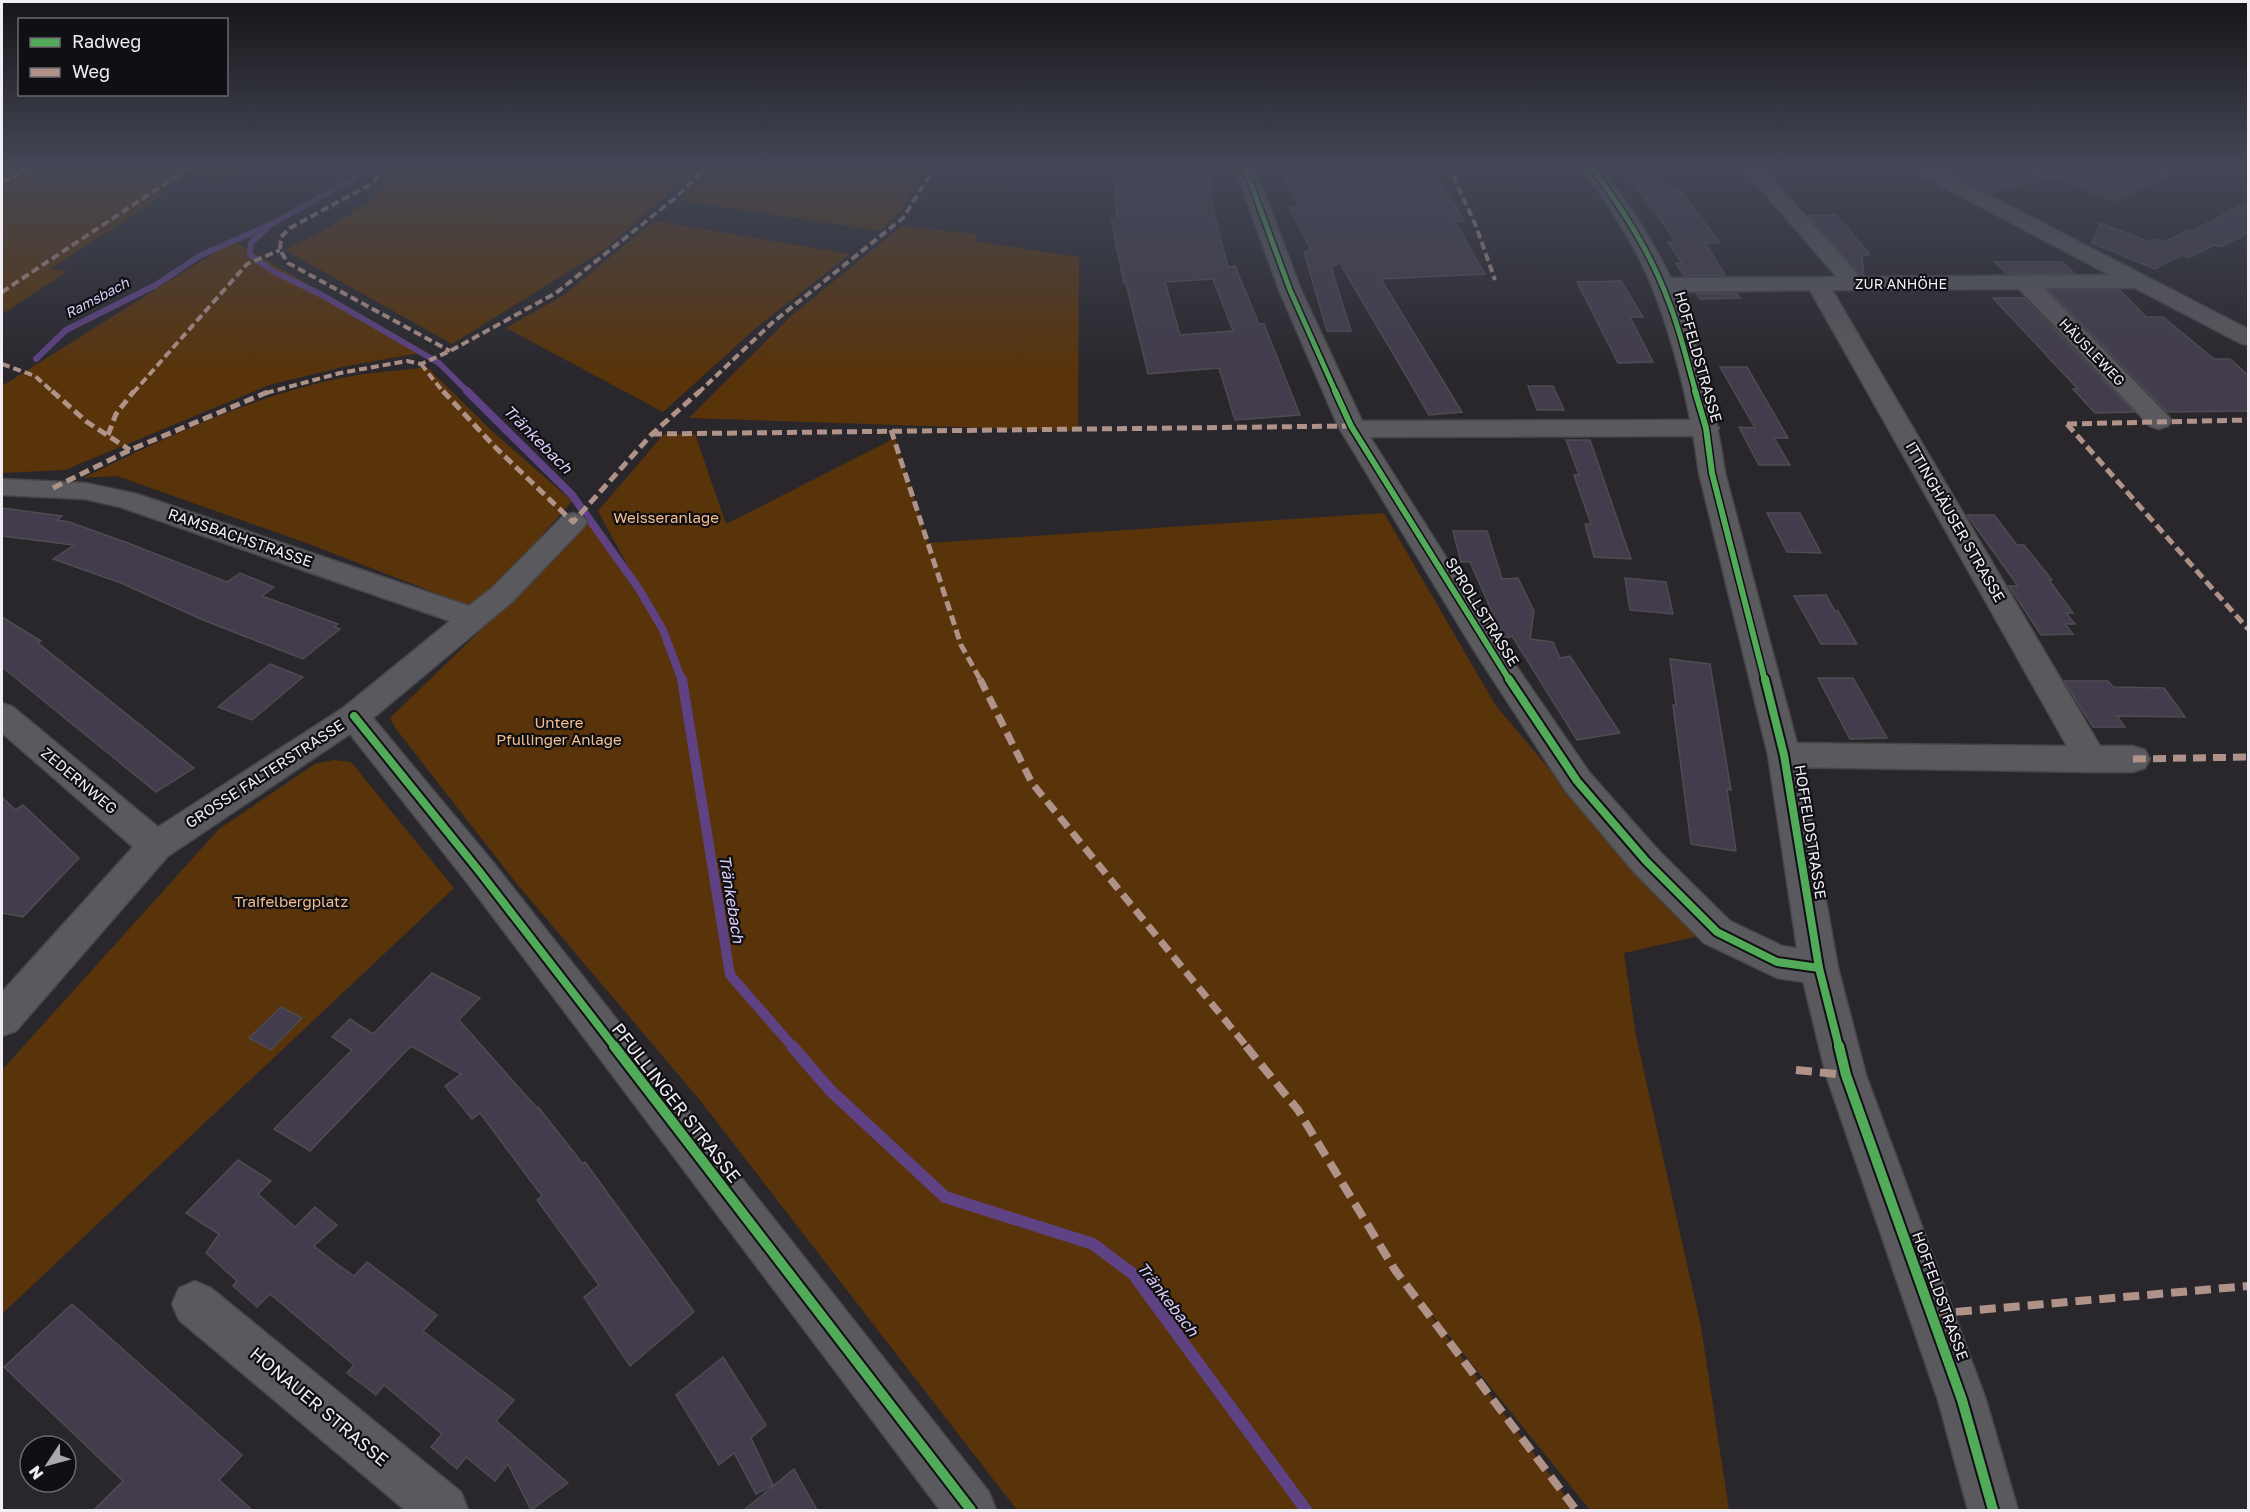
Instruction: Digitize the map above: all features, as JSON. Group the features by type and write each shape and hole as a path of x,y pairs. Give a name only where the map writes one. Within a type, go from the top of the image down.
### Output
{"street":[{"name":"SPROLLSTRASSE","path":"1270,236 1290,290 1353,429 1493,655 1577,782 1646,861 1717,932 1777,962 1819,968"},
{"name":"HOFFELDSTRASSE","path":"1636,236 1663,285 1706,428 1712,473 1784,755 1819,968 1846,1075 1958,1389 1993,1510"},
{"path":"1812,236 1855,284"},
{"path":"2052,236 2248,338"},
{"name":"ZUR ANHÖHE","path":"1663,285 2139,281"},
{"name":"HÄUSLEWEG","path":"2026,283 2159,421"},
{"name":"ITTINGHÄUSER STRASSE","path":"1818,285 2091,759"},
{"path":"1353,429 1706,428"},
{"name":"RAMSBACHSTRASSE","path":"2,487 85,491 127,500 472,618"},
{"name":"GROSSE FALTERSTRASSE","path":"2,1019 156,846 354,716 502,595 573,522"},
{"name":"ZEDERNWEG","path":"2,715 156,846"},
{"name":"PFULLINGER STRASSE","path":"354,716 479,871 971,1510"},
{"path":"1784,755 2133,759"},
{"name":"HONAUER STRASSE","path":"195,1304 443,1510"}],"green space":[{"path":"2,236 102,236 50,269 68,271 2,314"},
{"path":"314,236 620,236 602,251 452,344 285,250"},
{"path":"636,236 740,236 850,254 756,328 663,412 506,328 564,295"},
{"path":"890,236 977,236 974,241 1079,257 1078,431 689,418 791,316"},
{"path":"233,241 426,352 347,366 269,385 65,470 2,473 2,386"},
{"path":"427,367 493,432 572,501 477,609 309,544 117,476 83,478 209,420 274,396 352,376"},
{"path":"664,434 695,434 726,524 895,438 928,543 1384,513 1496,706 1579,804 1717,932 1624,953 1636,1036 1701,1327 1729,1510 1590,1510 1411,1289 1576,1510 1017,1510 699,1099 517,884 396,729 390,718 515,597 587,515 628,573 631,572 598,511"},
{"name":"Traifelbergplatz","path":"334,760 351,762 454,888 2,1314 2,1070 219,829 315,764"}],"building":[{"path":"1114,236 1220,236 1228,267 1235,266 1259,324 1264,324 1300,415 1235,420 1219,368 1148,374 1126,283 1124,283","holes":["1213,279 1233,331 1180,335 1165,282"]},
{"path":"1304,236 1463,236 1485,274 1381,279 1462,412 1429,415 1340,263 1331,267 1351,331 1327,331 1304,252 1311,250"},
{"path":"1671,236 1714,236 1720,243 1705,243 1725,275 1684,276 1676,263 1682,263 1668,242 1676,242"},
{"path":"1826,236 1854,236 1870,254 1862,256 1864,275 1861,275"},
{"path":"2095,236 2133,236 2150,242 2157,239 2164,242 2177,236 2243,236 2221,247 2214,245 2189,258 2182,255 2155,269 2092,243"},
{"path":"1995,262 2062,262 2074,273 2007,274"},
{"path":"1621,281 1643,317 1630,317 1653,362 1618,363 1577,282"},
{"path":"2049,290 2120,290 2146,317 2163,317 2214,359 2230,359 2248,375 2248,411 2167,412"},
{"path":"1737,293 1740,298 1700,299 1696,294"},
{"path":"1993,298 2024,298 2134,412 2095,413 2073,389 2078,389"},
{"path":"1720,367 1747,367 1788,438 1774,438 1790,465 1759,465 1739,427 1755,428"},
{"path":"1528,386 1553,386 1564,410 1537,410"},
{"path":"1566,440 1590,440 1631,559 1594,557 1585,524 1591,524 1574,475 1579,475"},
{"path":"2,508 62,516 57,520 128,543 227,582 240,573 274,587 262,596 338,624 334,627 340,629 303,659 203,620 121,583 53,559 74,545 2,536"},
{"path":"1767,513 1800,513 1821,553 1787,552"},
{"path":"1967,515 1994,515 2017,545 2024,545 2052,580 2049,580 2073,613 2066,613 2075,624 2065,624 2073,634 2041,635 2009,586 2018,586"},
{"path":"1453,531 1487,531 1502,579 1518,578 1534,611 1530,639 1553,642 1560,658 1570,656 1620,733 1577,740 1512,636 1504,639 1470,562 1461,562"},
{"path":"1625,578 1666,582 1673,614 1630,610"},
{"path":"1826,595 1857,644 1821,644 1794,596"},
{"path":"2,617 41,641 38,643 194,768 156,792 2,667"},
{"path":"1670,659 1710,664 1731,790 1727,789 1736,851 1691,844 1673,705 1676,705"},
{"path":"270,664 303,677 252,720 218,707"},
{"path":"1818,678 1853,678 1887,738 1850,739"},
{"path":"2064,681 2108,681 2113,687 2164,688 2185,717 2117,716 2125,727 2093,727"},
{"path":"2,797 15,810 23,805 79,858 23,917 2,913"},
{"path":"432,973 480,998 459,1020 538,1107 583,1164 585,1162 694,1312 630,1366 584,1297 599,1285 537,1200 542,1196 480,1113 472,1119 445,1086 461,1074 411,1046 310,1151 274,1129 352,1050 332,1037 350,1019 373,1034"},
{"path":"281,1007 302,1018 271,1050 249,1038"},
{"path":"238,1160 271,1181 258,1194 295,1227 315,1207 337,1225 314,1246 337,1264 354,1276 367,1262 437,1315 423,1331 514,1400 496,1421 568,1483 531,1510 508,1464 495,1481 466,1457 457,1469 431,1447 442,1434 384,1385 376,1395 347,1373 354,1365 270,1294 257,1307 233,1286 237,1281 206,1253 219,1234 186,1213"},
{"path":"72,1304 242,1455 219,1480 252,1510 94,1510 123,1481 78,1438 78,1434 74,1434 4,1367"},
{"path":"723,1357 766,1425 751,1438 773,1485 756,1494 734,1453 719,1465 676,1395"},
{"path":"794,1469 817,1510 744,1510"}],"waterway":[{"name":"Ramsbach","path":"36,359 66,330 156,285 201,255 246,236"},
{"name":"Tränkebach","path":"259,236 251,243 250,255 273,271 322,295 439,363 467,391"},
{"name":"Tränkebach","path":"467,391 572,495 639,589 663,630 682,681"},
{"name":"Tränkebach","path":"682,679 730,975 793,1047"},
{"name":"Tränkebach","path":"792,1046 830,1090 945,1197 1093,1244 1133,1274 1306,1510"}],"marked path":[{"path":"2,292 87,236"},
{"path":"282,236 280,250 288,263 375,308 431,343 450,351"},
{"path":"53,488 130,450 270,391 340,373 407,361 421,364 450,351 556,293 628,236"},
{"path":"421,364 475,426 573,522 652,434 772,323 881,236"},
{"path":"1479,236 1495,280"},
{"path":"108,435 116,414 153,367 222,290 247,264 280,250"},
{"path":"2,364 35,376 87,422 130,450"},
{"path":"2067,424 2248,420"},
{"path":"2067,424 2248,629"},
{"path":"652,434 1351,426"},
{"path":"891,430 961,645 989,695 1032,783 1298,1110 1395,1270 1576,1510"},
{"path":"2133,759 2248,757"},
{"path":"1796,1070 1846,1075"},
{"path":"1932,1314 2248,1286"}],"cycle path":[{"path":"1270,236 1290,290 1351,426 1486,645 1577,781 1646,861 1717,932 1777,962 1819,968"},
{"path":"1637,236 1650,258 1669,301 1706,428 1712,473 1784,755 1819,968 1846,1075 1962,1400 1993,1510"},
{"path":"354,716 479,871 971,1510"}],"park label":[{"name":"Weisseranlage","path":"666,518"},
{"name":"Untere Pfullinger Anlage","path":"559,732"}]}
